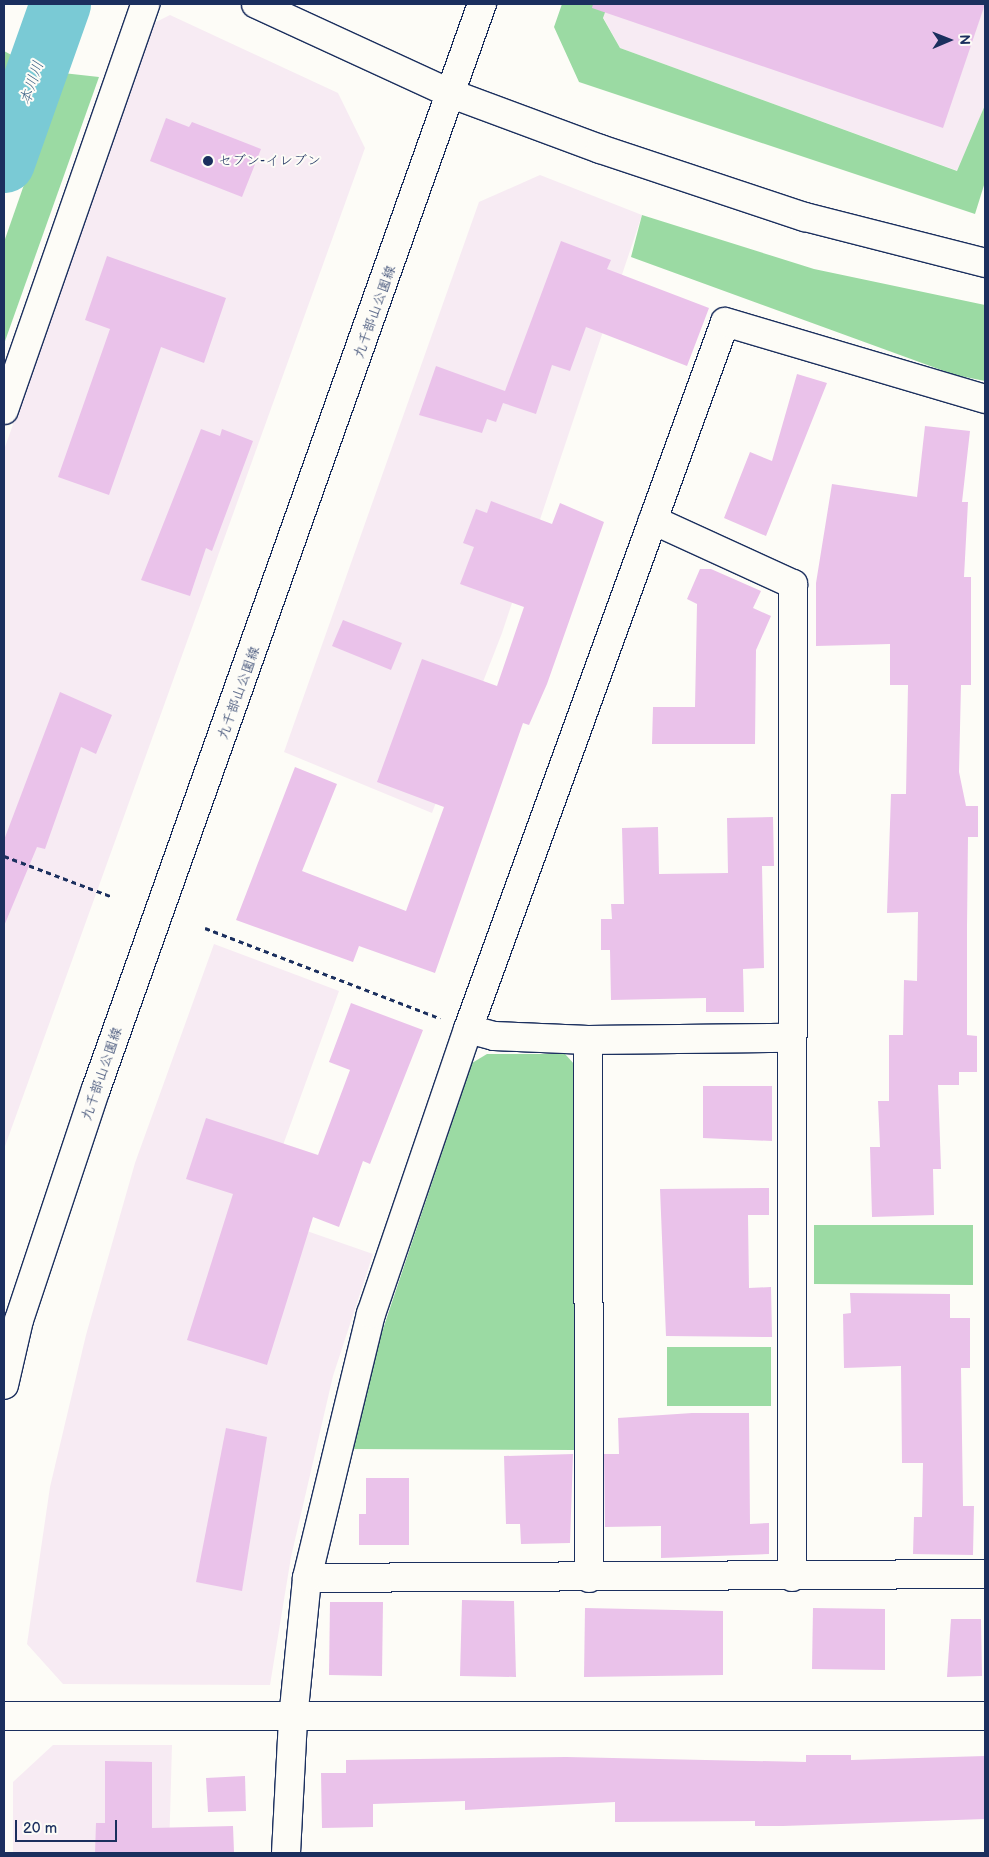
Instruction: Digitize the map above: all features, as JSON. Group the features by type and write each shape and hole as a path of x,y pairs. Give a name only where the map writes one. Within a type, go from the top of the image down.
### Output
{"street":[{"path":"4,410 145,4"},
{"path":"256,4 452,94 805,217 985,263"},
{"name":"九千部山公園線","path":"4,1385 19,1320 96,1089 452,94 482,4"},
{"path":"286,1853 292,1719 306,1578 371,1314 468,1029 725,322 985,399"},
{"path":"653,520 793,584 792,1576"},
{"path":"468,1029 494,1036 588,1040 792,1038"},
{"path":"588,1040 589,1578"},
{"path":"306,1578 589,1578 985,1574"},
{"path":"4,1716 292,1719 985,1716"}],"path":[{"path":"4,856 113,897"},
{"path":"205,928 468,1029"}],"shaded area":[{"path":"608,4 985,4 985,105 958,171 620,48 603,17"},
{"path":"170,15 338,93 365,148 4,1149 4,450 154,23"},
{"path":"540,175 642,215 502,633 432,813 284,752 479,202"},
{"path":"214,944 339,991 258,1214 373,1254 333,1376 291,1557 270,1685 63,1684 27,1644 50,1487 86,1335 135,1163"},
{"path":"53,1745 172,1745 169,1853 13,1853 13,1782"}],"green space":[{"path":"562,4 608,4 603,18 620,48 957,171 985,105 985,182 975,214 579,82 554,27"},
{"path":"4,51 19,59 4,104"},
{"path":"63,73 99,77 4,344 4,242"},
{"path":"642,215 814,269 985,305 985,381 955,375 631,257"},
{"path":"487,1054 565,1054 575,1065 575,1450 351,1449 379,1341 472,1063"},
{"path":"814,1225 973,1225 973,1285 814,1284"},
{"path":"667,1347 771,1347 771,1406 667,1406"}],"building":[{"path":"593,4 985,4 943,128 592,8"},
{"path":"166,118 189,127 192,122 261,149 242,197 150,161"},
{"path":"561,241 611,260 607,269 709,308 687,366 586,327 570,371 552,365 536,414 503,403 496,422 487,419 482,433 419,415 436,366 505,391"},
{"path":"107,256 226,298 204,363 161,347 109,495 58,477 110,329 85,320"},
{"path":"797,374 827,383 766,536 724,518 750,452 772,461"},
{"path":"925,426 970,431 962,502 968,502 964,577 971,577 971,685 961,685 959,772 966,806 978,806 978,837 968,837 967,927 967,1035 977,1036 977,1072 959,1072 959,1085 938,1085 941,1169 933,1169 934,1215 872,1217 870,1147 880,1147 878,1101 889,1101 889,1035 903,1035 904,980 917,981 918,912 887,913 891,794 906,794 908,685 890,685 890,644 816,646 816,583 832,484 917,497"},
{"path":"201,429 220,436 222,429 253,441 212,551 206,548 190,596 141,580"},
{"path":"491,501 552,524 560,503 604,522 547,684 529,725 523,723 435,973 359,946 353,962 236,920 295,767 337,784 302,871 406,911 444,807 377,782 422,659 497,686 524,607 460,584 474,547 463,543 476,509 487,513"},
{"path":"700,569 711,569 761,591 753,608 771,616 756,650 755,744 652,744 653,707 695,707 697,604 687,599"},
{"path":"343,620 402,643 391,670 332,646"},
{"path":"60,692 112,715 96,754 81,747 45,849 37,847 4,926 4,840"},
{"path":"773,817 774,866 762,866 764,968 743,969 744,1012 706,1012 706,998 611,1000 610,950 601,950 601,919 612,919 611,904 624,904 622,828 658,827 659,874 728,873 727,818"},
{"path":"351,1003 423,1030 370,1164 363,1161 339,1227 313,1217 267,1365 187,1340 233,1194 186,1179 206,1118 318,1155 350,1070 329,1062"},
{"path":"703,1086 772,1086 772,1141 703,1138"},
{"path":"769,1188 769,1215 748,1215 749,1288 771,1287 772,1337 666,1336 660,1189"},
{"path":"850,1293 950,1294 950,1318 970,1318 970,1368 961,1368 963,1506 974,1506 973,1555 913,1554 914,1517 922,1517 923,1463 902,1463 901,1366 844,1368 843,1314 851,1313"},
{"path":"692,1413 749,1413 750,1524 769,1523 769,1554 661,1558 661,1526 605,1527 604,1454 619,1454 618,1418"},
{"path":"226,1428 267,1437 242,1591 196,1582"},
{"path":"573,1454 570,1543 521,1544 520,1524 506,1524 504,1456"},
{"path":"366,1478 409,1478 409,1545 359,1545 359,1514 366,1514"},
{"path":"462,1600 514,1601 516,1677 460,1676"},
{"path":"330,1602 383,1602 382,1676 329,1675"},
{"path":"585,1608 723,1611 723,1675 584,1677"},
{"path":"813,1608 885,1609 885,1670 812,1669"},
{"path":"951,1619 981,1619 982,1676 947,1677"},
{"path":"806,1755 851,1755 851,1760 985,1756 985,1819 783,1826 755,1826 755,1821 615,1822 615,1802 465,1810 465,1801 373,1804 373,1827 322,1828 321,1773 346,1773 346,1760 566,1757 806,1762"},
{"path":"105,1761 152,1762 152,1828 233,1826 234,1852 95,1853 96,1823 105,1823"},
{"path":"245,1776 246,1811 208,1812 206,1778"}],"waterway":[{"name":"本川川","path":"4,162 60,4"}],"place":[{"name":"セブン-イレブン","path":"208,161"}]}
